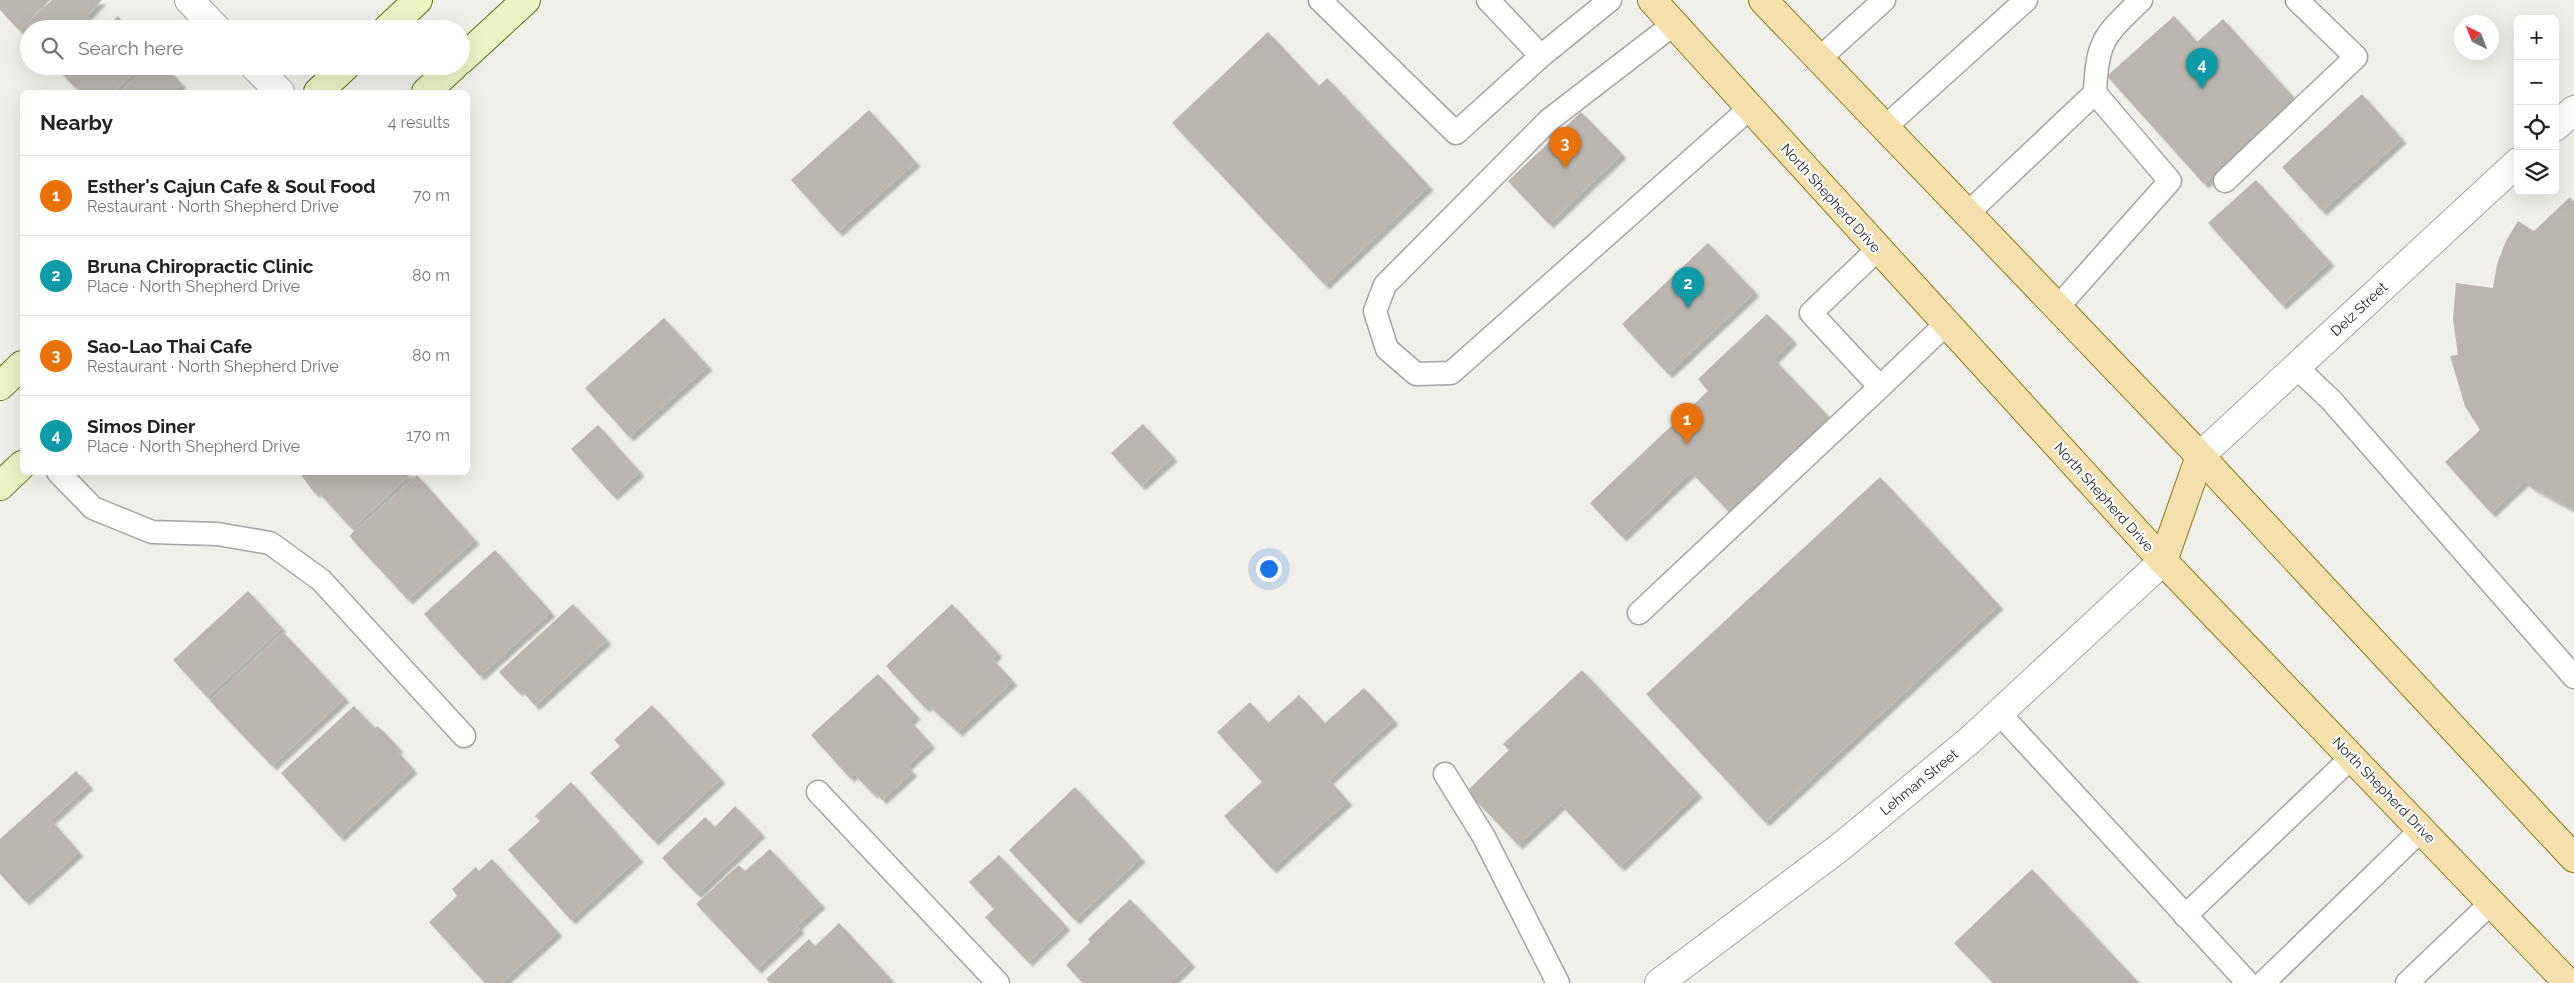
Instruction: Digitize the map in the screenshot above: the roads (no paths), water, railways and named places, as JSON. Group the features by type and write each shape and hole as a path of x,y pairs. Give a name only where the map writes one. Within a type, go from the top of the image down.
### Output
{"main road":[{"path":"396,20 418,0"},
{"path":"470,52 526,0"},
{"name":"North Shepherd Drive","path":"1652,0 2163,561 2568,983"},
{"path":"1763,0 2200,456 2574,858"},
{"path":"320,90 336,75"},
{"path":"428,90 444,75"},
{"path":"0,386 20,367"},
{"path":"2163,561 2200,456"}],"street":[{"path":"189,0 208,20"},
{"path":"263,75 278,90"},
{"path":"2559,123 2574,110"},
{"name":"Delz Street","path":"2200,456 2514,166"},
{"name":"Lehman Street","path":"1659,983 1839,848 1969,741 2163,561"}],"lane":[{"path":"1320,0 1456,133 1541,56 1610,0"},
{"path":"1488,0 1541,56"},
{"path":"1819,59 1884,0"},
{"path":"1884,128 2026,0"},
{"path":"2057,308 2170,181 2095,93 2096,59 2107,34 2141,0"},
{"path":"2225,181 2356,58 2297,0"},
{"path":"1674,24 1549,120 1385,285 1375,311 1387,349 1416,374 1450,373 1750,108"},
{"path":"1967,214 2095,93"},
{"path":"1878,250 1811,313 1880,387"},
{"path":"1639,614 1946,324"},
{"path":"2296,367 2331,400 2574,677"},
{"path":"61,475 93,508 152,532 217,534 270,543 321,580 394,662 464,736"},
{"path":"1999,713 2248,983"},
{"path":"2185,916 2352,757"},
{"path":"1445,774 1484,837 1558,983"},
{"path":"818,792 998,983"},
{"path":"2263,983 2422,829"},
{"path":"2407,983 2492,902"}],"place":[{"name":"Simos Diner","path":"2202,89"},
{"name":"Sao-Lao Thai Cafe","path":"1565,168"},
{"name":"Bruna Chiropractic Clinic","path":"1688,308"},
{"name":"Esther's Cajun Cafe & Soul Food","path":"1687,444"}]}
